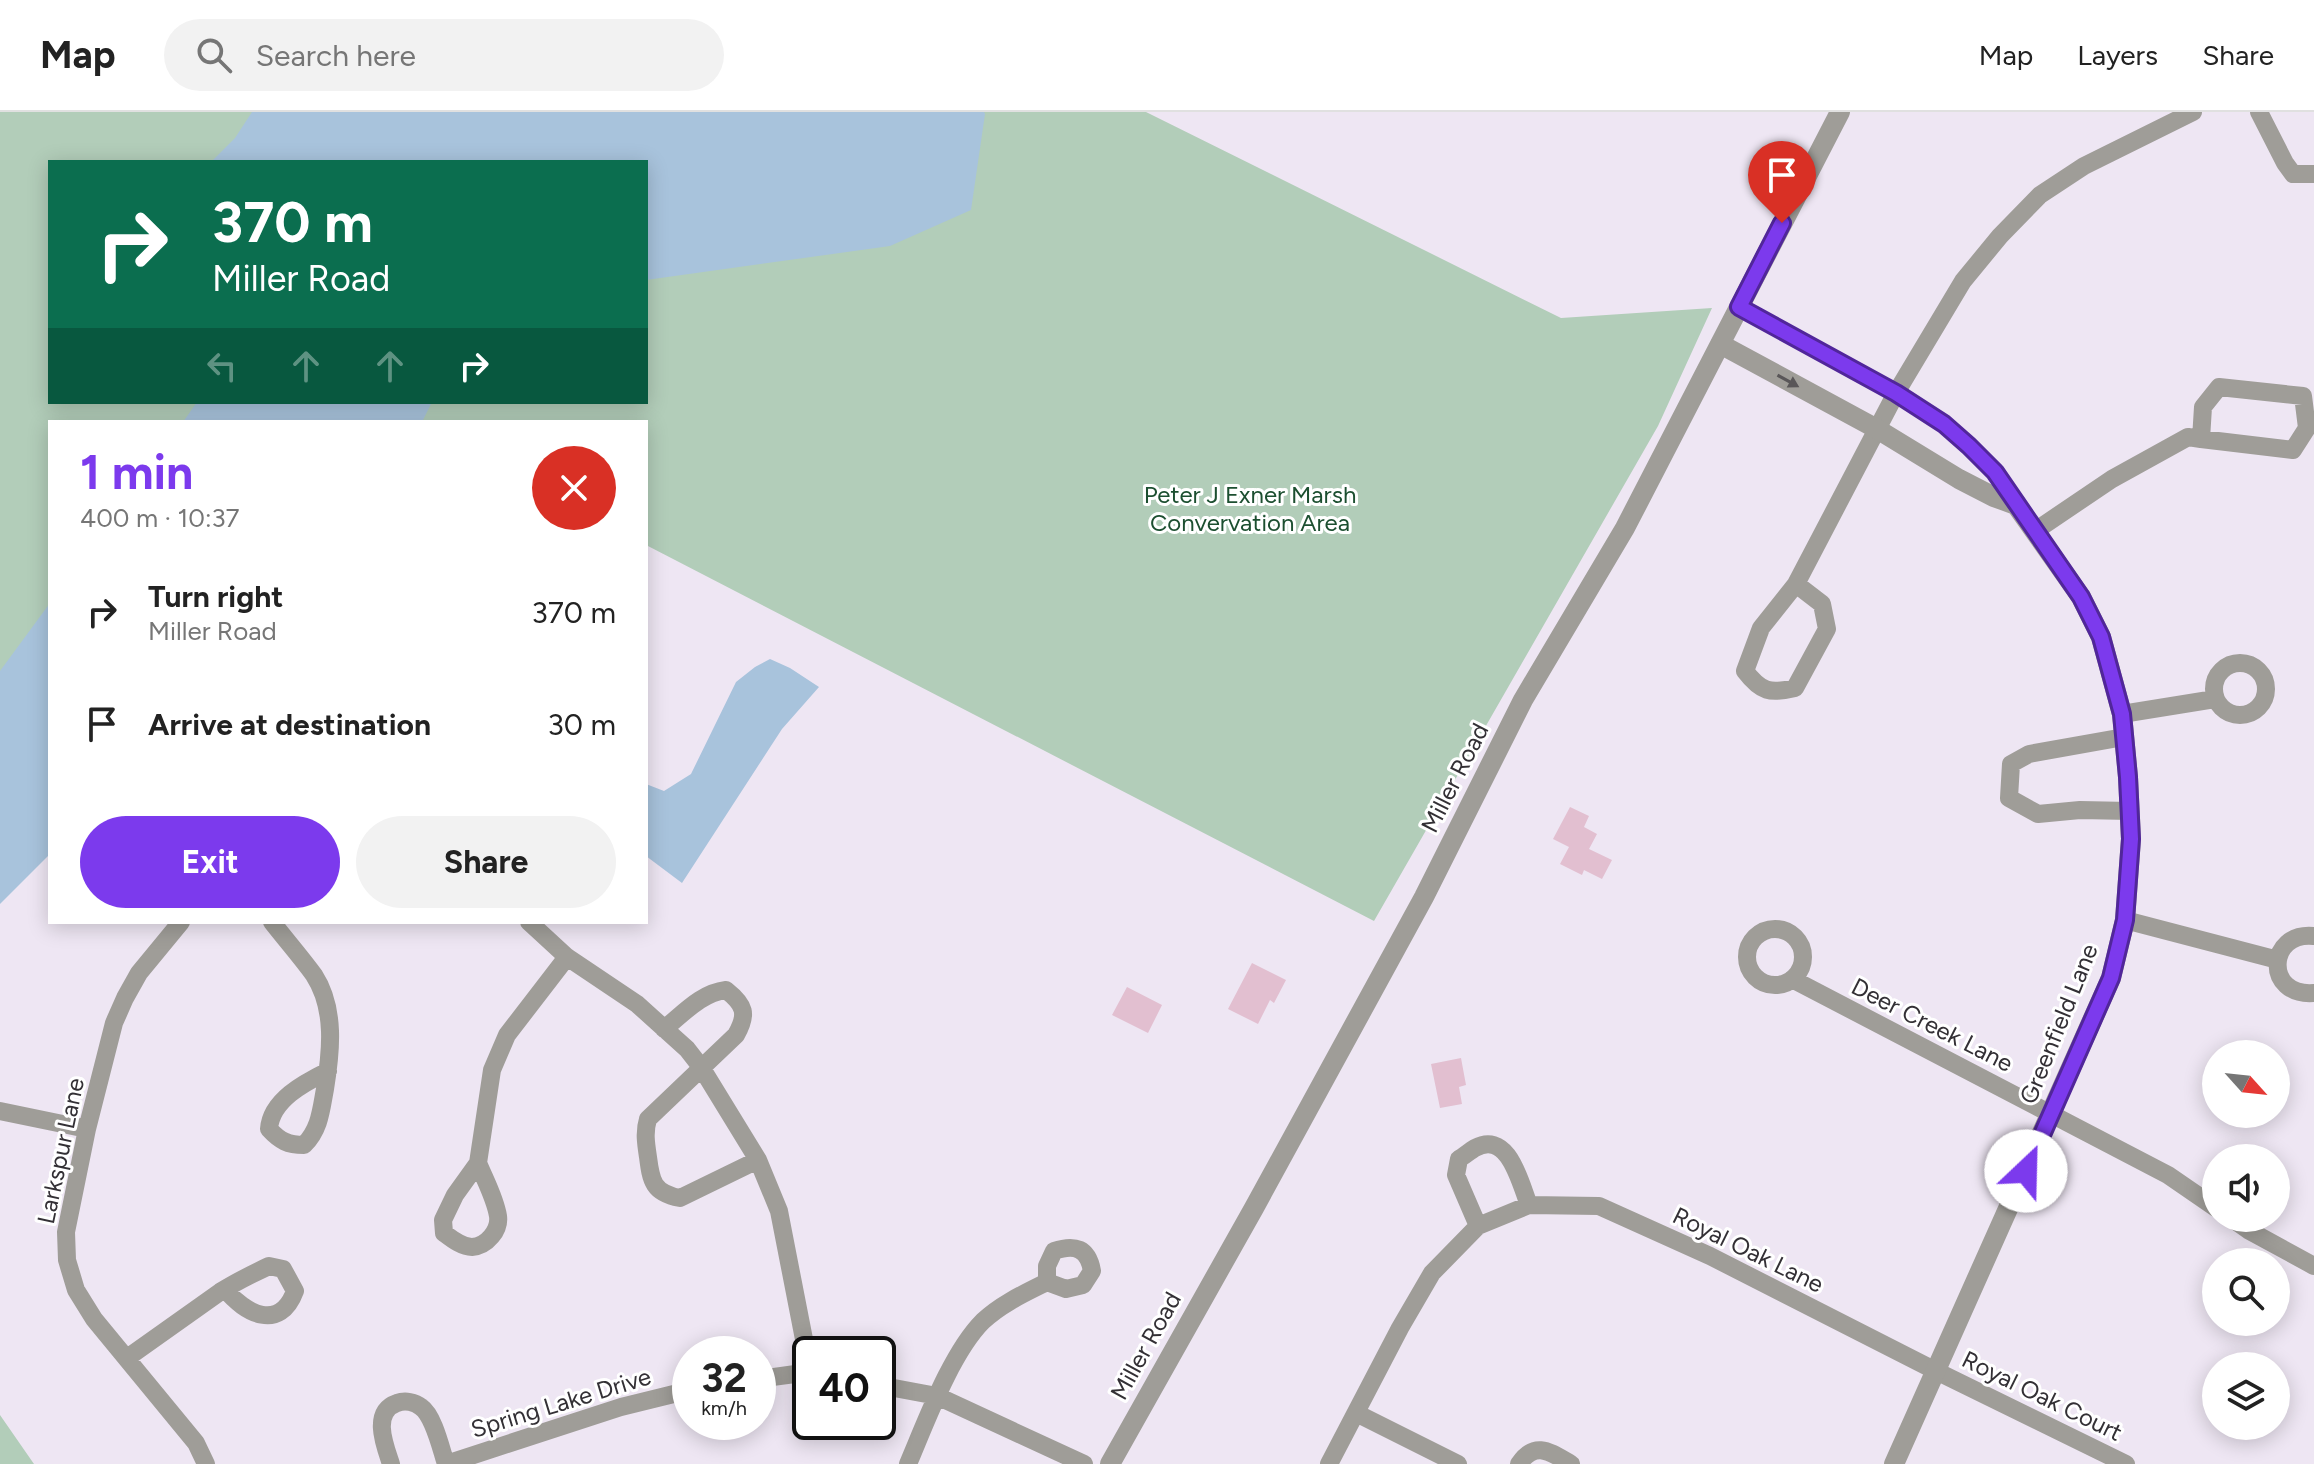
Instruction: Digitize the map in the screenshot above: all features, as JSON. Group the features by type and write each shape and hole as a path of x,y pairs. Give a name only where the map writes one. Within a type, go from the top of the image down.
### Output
{"street":[{"name":"Miller Road","path":"1110,1464 1424,897 1523,700 1625,528 1840,112"},
{"path":"1796,584 1822,604 1827,629 1795,688 1777,693 1758,687 1745,671 1761,628 1796,584 1896,393 1963,281 2000,236 2040,195 2084,166 2193,112"},
{"path":"2259,112 2293,174 2314,174"},
{"name":"Greenfield Lane","path":"1739,307 1896,393 1944,424 1995,472 2081,597 2101,637 2122,714 2131,839 2125,920 2111,978 1894,1464"},
{"path":"1720,344 1877,429 1959,479 2016,505"},
{"path":"2035,531 2112,479 2188,437 2201,439 2293,450 2307,428 2303,396 2219,387 2203,407 2201,439"},
{"path":"2122,714 2215,699"},
{"path":"2124,737 2029,754 2011,764 2009,798 2038,814 2080,810 2130,811"},
{"path":"2125,920 2278,960"},
{"name":"Larkspur Lane","path":"179,924 139,973 114,1023 87,1129 66,1232 67,1260 76,1290 94,1319 196,1443 206,1464"},
{"path":"274,924 315,977 327,1004 331,1042 328,1071"},
{"path":"531,924 567,957 637,1004 687,1049 701,1067 758,1160 779,1211 803,1336"},
{"path":"2314,936 2290,940 2278,960 2282,982 2301,994 2314,993"},
{"path":"478,1163 492,1070 507,1035 567,957"},
{"name":"Deer Creek Lane","path":"1792,979 2168,1175 2202,1198"},
{"path":"664,1029 714,991 726,990 739,1001 743,1010 742,1023 736,1035 648,1119 645,1131 651,1180 667,1196 680,1198 758,1160"},
{"path":"0,1111 87,1129"},
{"path":"1478,1226 1456,1175 1459,1159 1478,1146 1498,1146 1510,1156 1529,1205"},
{"name":"Royal Oak Lane","path":"1329,1464 1432,1273 1478,1226 1529,1205 1599,1206 1710,1256 1936,1371"},
{"path":"2255,1232 2314,1266"},
{"path":"908,1464 937,1396 964,1347 983,1321 1016,1297 1047,1282"},
{"path":"127,1358 225,1289"},
{"name":"Royal Oak Court","path":"1936,1371 2126,1464"},
{"path":"896,1388 937,1396 1084,1464"},
{"name":"Spring Lake Drive","path":"391,1464 382,1436 382,1420 390,1407 400,1402 421,1406 429,1416 446,1464 485,1457 621,1407 672,1394"},
{"path":"1356,1413 1458,1464"},
{"path":"1519,1464 1534,1449 1571,1464"}],"green space":[{"name":"Peter J Exner Marsh Convervation Area","path":"0,112 1146,112 1561,318 1712,308 1658,426 1374,921 648,546 648,420 48,420 48,823 0,860"},
{"path":"0,1415 34,1464 0,1464"}],"water":[{"path":"252,112 985,114 971,210 890,246 648,280 648,160 213,160 235,138"},
{"path":"196,404 431,404 423,420 184,420"},
{"path":"48,606 48,856 0,904 0,671"},
{"path":"770,659 819,687 782,729 682,883 648,858 648,785 664,791 691,774 736,682"}],"building":[{"path":"1570,807 1589,816 1584,827 1597,834 1589,849 1612,860 1602,879 1584,870 1582,875 1560,864 1569,847 1553,839"},
{"path":"1252,963 1286,980 1274,1003 1270,1000 1258,1024 1228,1009"},
{"path":"1127,987 1162,1005 1148,1033 1112,1015"},
{"path":"1461,1058 1466,1085 1459,1087 1462,1104 1440,1108 1431,1064"}],"route":[{"path":"1782,223 1739,307 1896,393 1944,424 1995,472 2081,597 2101,637 2122,714 2131,839 2125,920 2111,978 2026,1171"}]}
